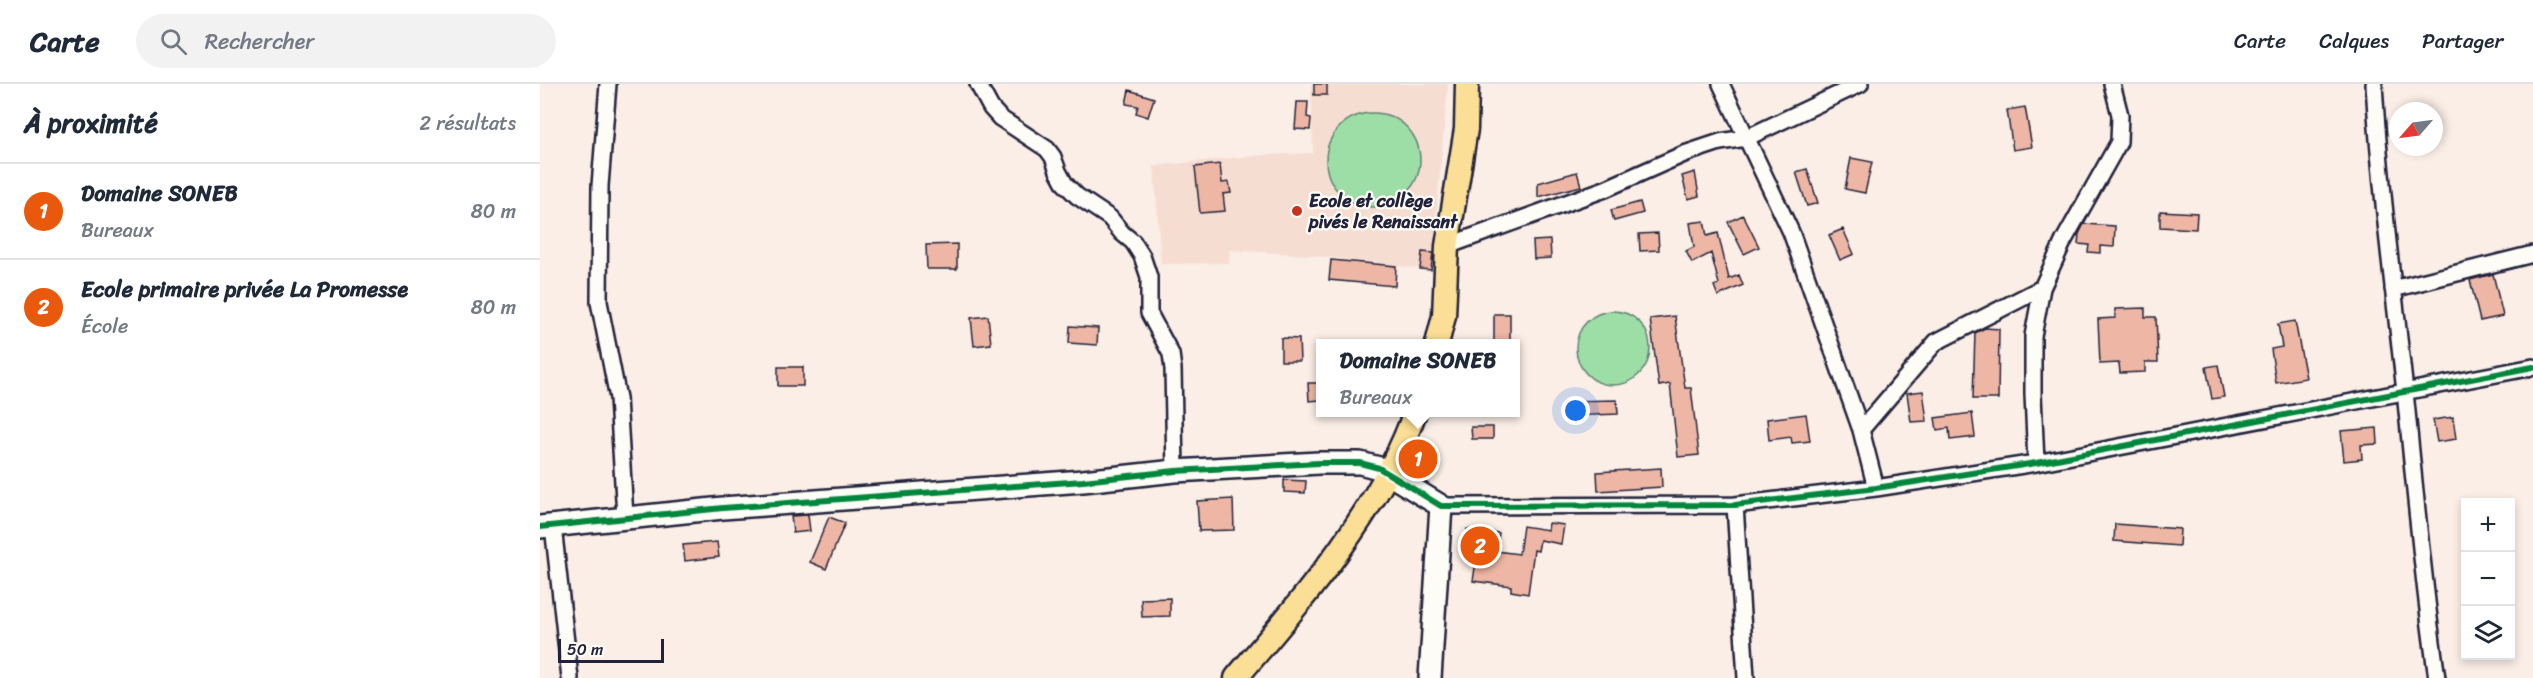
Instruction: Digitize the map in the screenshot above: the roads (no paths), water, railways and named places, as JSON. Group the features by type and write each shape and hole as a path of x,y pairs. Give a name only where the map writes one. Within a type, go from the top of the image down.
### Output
{"main road":[{"path":"1438,339 1444,316 1447,246 1466,129 1467,84"},
{"path":"1236,678 1286,620 1343,547 1386,473 1412,417"}],"street":[{"path":"608,84 600,186 599,302 618,398 625,517"},
{"path":"978,84 991,108 1000,118 1047,149 1065,183 1077,196 1110,218 1133,242 1142,256 1149,277 1149,313 1171,354 1175,471"},
{"path":"1721,84 1791,232 1861,430 1876,488"},
{"path":"1447,246 1605,189 1684,154 1720,142 1746,138 1860,84"},
{"path":"2036,463 2033,336 2042,288 2064,240 2119,142 2120,115 2112,84"},
{"path":"2374,84 2379,168 2405,393 2423,578 2437,678"},
{"path":"2393,289 2533,254"},
{"path":"1861,430 1936,342 2042,288"},
{"path":"570,678 546,526 625,517 1083,481 1175,471 1319,463 1360,463 1379,468 1441,506 1736,505 1876,488 2036,463 2533,367"},
{"path":"1736,505 1746,678"},
{"path":"1430,678 1441,506"}],"place":[{"name":"Ecole et collège pivés le Renaissant","path":"1297,211"},
{"name":"Domaine SONEB","path":"1418,459"},
{"name":"Ecole primaire privée La Promesse","path":"1480,546"}]}
